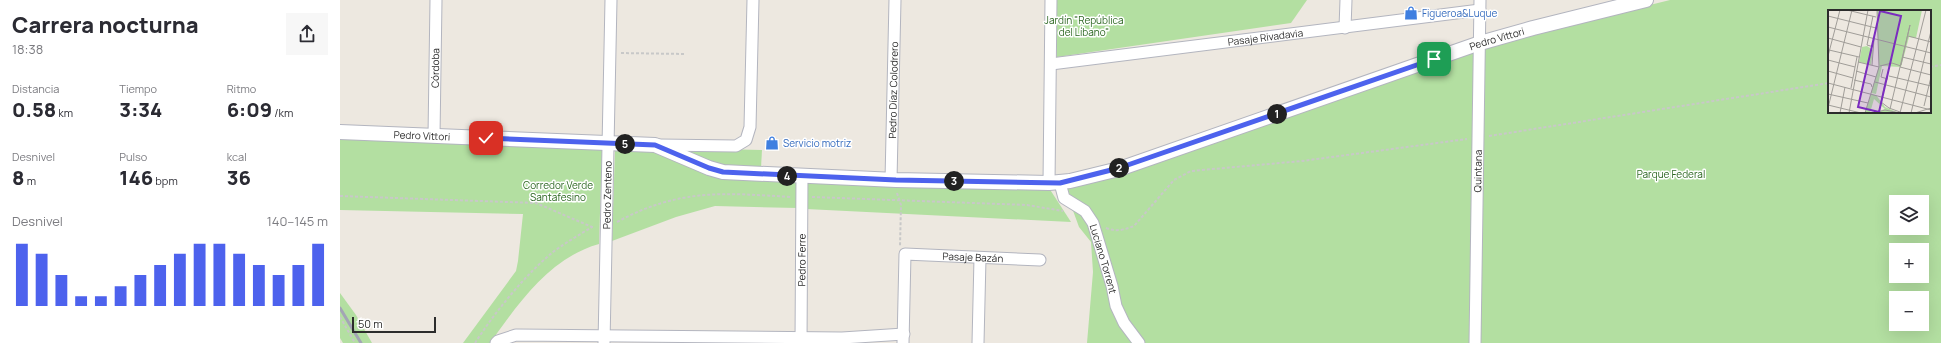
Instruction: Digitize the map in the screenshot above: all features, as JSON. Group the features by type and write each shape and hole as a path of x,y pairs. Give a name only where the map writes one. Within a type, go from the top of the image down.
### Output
{"street":[{"name":"Córdoba","path":"434,136 436,0"},
{"name":"Pedro Zenteno","path":"604,340 611,0"},
{"path":"655,145 736,146 746,140 750,127 753,0"},
{"name":"Pedro Díaz Colodrero","path":"894,180 895,0"},
{"name":"Luciano Torrent","path":"1051,0 1051,64 1055,183 1064,198 1085,210 1093,223 1112,286 1116,306 1124,324 1138,343"},
{"path":"1345,28 1346,0"},
{"name":"Pedro Vittori","path":"340,132 655,145 709,168 723,172 894,180 1055,183 1119,168 1480,43 1533,28 1646,0"},
{"name":"Pasaje Rivadavia","path":"1051,64 1345,28 1480,5"},
{"name":"Quintana","path":"1475,343 1480,5"},
{"name":"Pedro Ferre","path":"801,340 802,176"},
{"path":"496,343 516,335 604,340 847,341 903,339 903,252"},
{"name":"Pasaje Bazán","path":"903,252 980,258 1040,260"},
{"path":"978,343 980,258"}],"path":[{"path":"610,53 684,54"},
{"path":"1931,66 1941,65"},
{"path":"894,180 901,205 903,252"},
{"path":"475,343 513,294 543,261 569,241 592,228"},
{"path":"340,317 355,343"}],"green space":[{"name":"Jardín \"República del Líbano\"","path":"1057,0 1307,0 1291,23 1057,57"},
{"name":"Parque Federal","path":"1670,0 1941,0 1941,343 1087,343 1093,272 1091,242 1079,227 1064,186 1497,43"},
{"name":"Corredor Verde Santafesino","path":"340,139 602,150 599,244 581,251 550,271 524,298 490,343 463,343 516,271 523,214 340,210"},
{"path":"673,148 762,150 761,168 725,167"},
{"path":"615,151 654,152 798,179 798,208 715,206 676,217 612,241"},
{"path":"807,180 1049,188 1071,222 806,209"},
{"path":"340,293 356,315 372,343 343,343 340,338"}],"railway":[{"path":"340,308 361,343"}],"place":[{"name":"Figueroa&Luque","path":"1411,13"},
{"name":"Servicio motriz","path":"772,143"}],"route":[{"path":"486,138 655,145 709,168 723,172 891,180 1060,183 1119,168 1434,59"}]}
